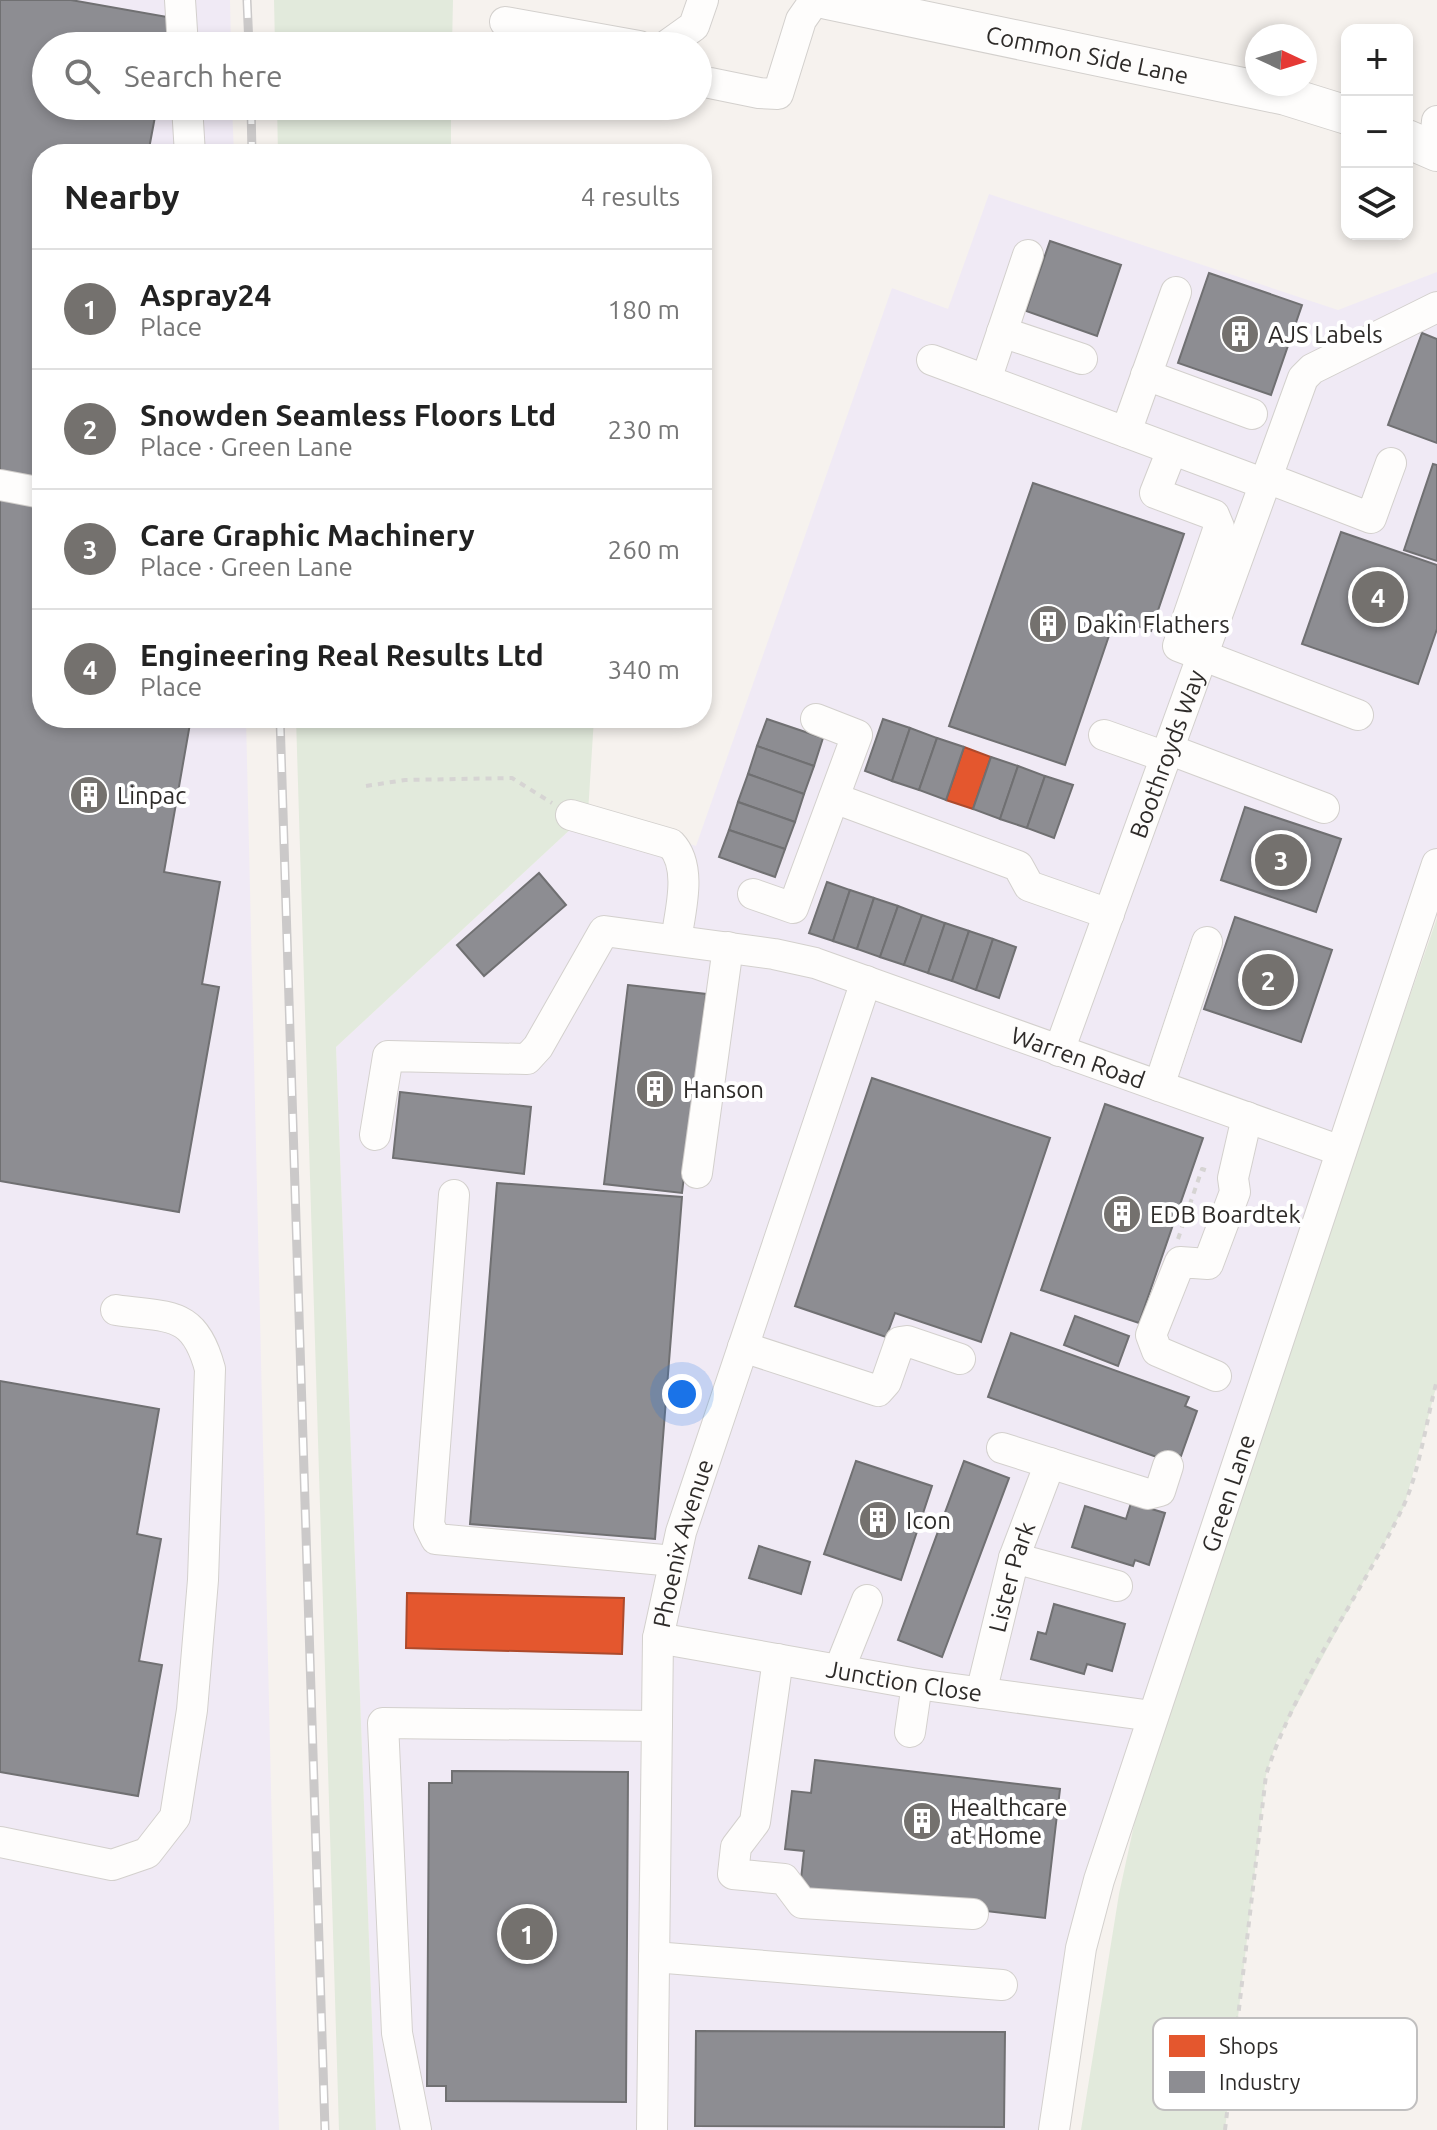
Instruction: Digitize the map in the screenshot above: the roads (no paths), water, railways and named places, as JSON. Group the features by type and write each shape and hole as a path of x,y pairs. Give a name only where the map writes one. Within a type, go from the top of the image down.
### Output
{"main road":[{"name":"Common Side Lane","path":"827,0 1286,96 1341,113"}],"street":[{"path":"180,0 182,32"},
{"path":"686,32 694,26 703,0"},
{"path":"712,83 778,94 801,20 815,0"},
{"path":"505,22 561,32"},
{"path":"188,120 189,144"},
{"path":"986,380 1028,255"},
{"path":"1126,432 1176,292"},
{"name":"Boothroyds Way","path":"1059,1051 1303,378 1312,369 1437,307"},
{"path":"1002,332 1082,359"},
{"path":"932,360 1172,450 1371,518 1391,463"},
{"path":"1146,375 1252,414"},
{"path":"1172,450 1155,493 1214,515 1219,527 1178,646 1358,715"},
{"path":"0,485 32,491"},
{"path":"753,894 793,908 857,735 816,719"},
{"path":"1104,735 1167,753 1324,808"},
{"path":"834,798 1018,866 1029,886 1109,914"},
{"path":"571,815 671,844 677,851 682,900 676,940"},
{"name":"Green Lane","path":"1054,2130 1081,1948 1099,1880 1437,864"},
{"name":"Warren Road","path":"375,1135 388,1056 527,1059 538,1047 604,931 728,947 815,963 1341,1151"},
{"path":"1159,1086 1207,942"},
{"path":"697,1173 728,947"},
{"name":"Phoenix Avenue","path":"652,2130 658,1638 674,1561 866,981"},
{"path":"1216,1376 1157,1351 1151,1335 1180,1262 1208,1264 1235,1192 1233,1178 1247,1117"},
{"path":"454,1195 429,1525 431,1535 436,1539 674,1561"},
{"path":"0,1842 112,1865 147,1853 175,1817 192,1710 203,1580 210,1369 202,1339 178,1319 116,1310"},
{"path":"743,1347 878,1391 886,1382 900,1342 907,1341 960,1359"},
{"path":"1002,1448 1148,1494 1160,1491 1168,1466"},
{"name":"Lister Park","path":"981,1693 1014,1558 1050,1463"},
{"path":"1014,1558 1117,1586"},
{"path":"839,1670 867,1600"},
{"name":"Junction Close","path":"658,1638 917,1684 1152,1716"},
{"path":"778,1659 755,1822 736,1847 733,1874 784,1879 802,1903 973,1914"},
{"path":"910,1732 917,1684"},
{"path":"416,2130 397,2033 383,1723 657,1726"},
{"path":"654,1957 1002,1985"}],"railway":[{"path":"247,0 248,32"},
{"path":"251,120 252,144"},
{"path":"280,728 325,2130"}],"place":[{"name":"AJS Labels","path":"1240,334"},
{"name":"Engineering Real Results Ltd","path":"1378,597"},
{"name":"Dakin Flathers","path":"1048,624"},
{"name":"Linpac","path":"89,795"},
{"name":"Care Graphic Machinery","path":"1281,860"},
{"name":"Snowden Seamless Floors Ltd","path":"1268,980"},
{"name":"Hanson","path":"655,1089"},
{"name":"EDB Boardtek","path":"1122,1214"},
{"name":"Icon","path":"878,1520"},
{"name":"Healthcare at Home","path":"922,1821"},
{"name":"Aspray24","path":"527,1934"}]}
